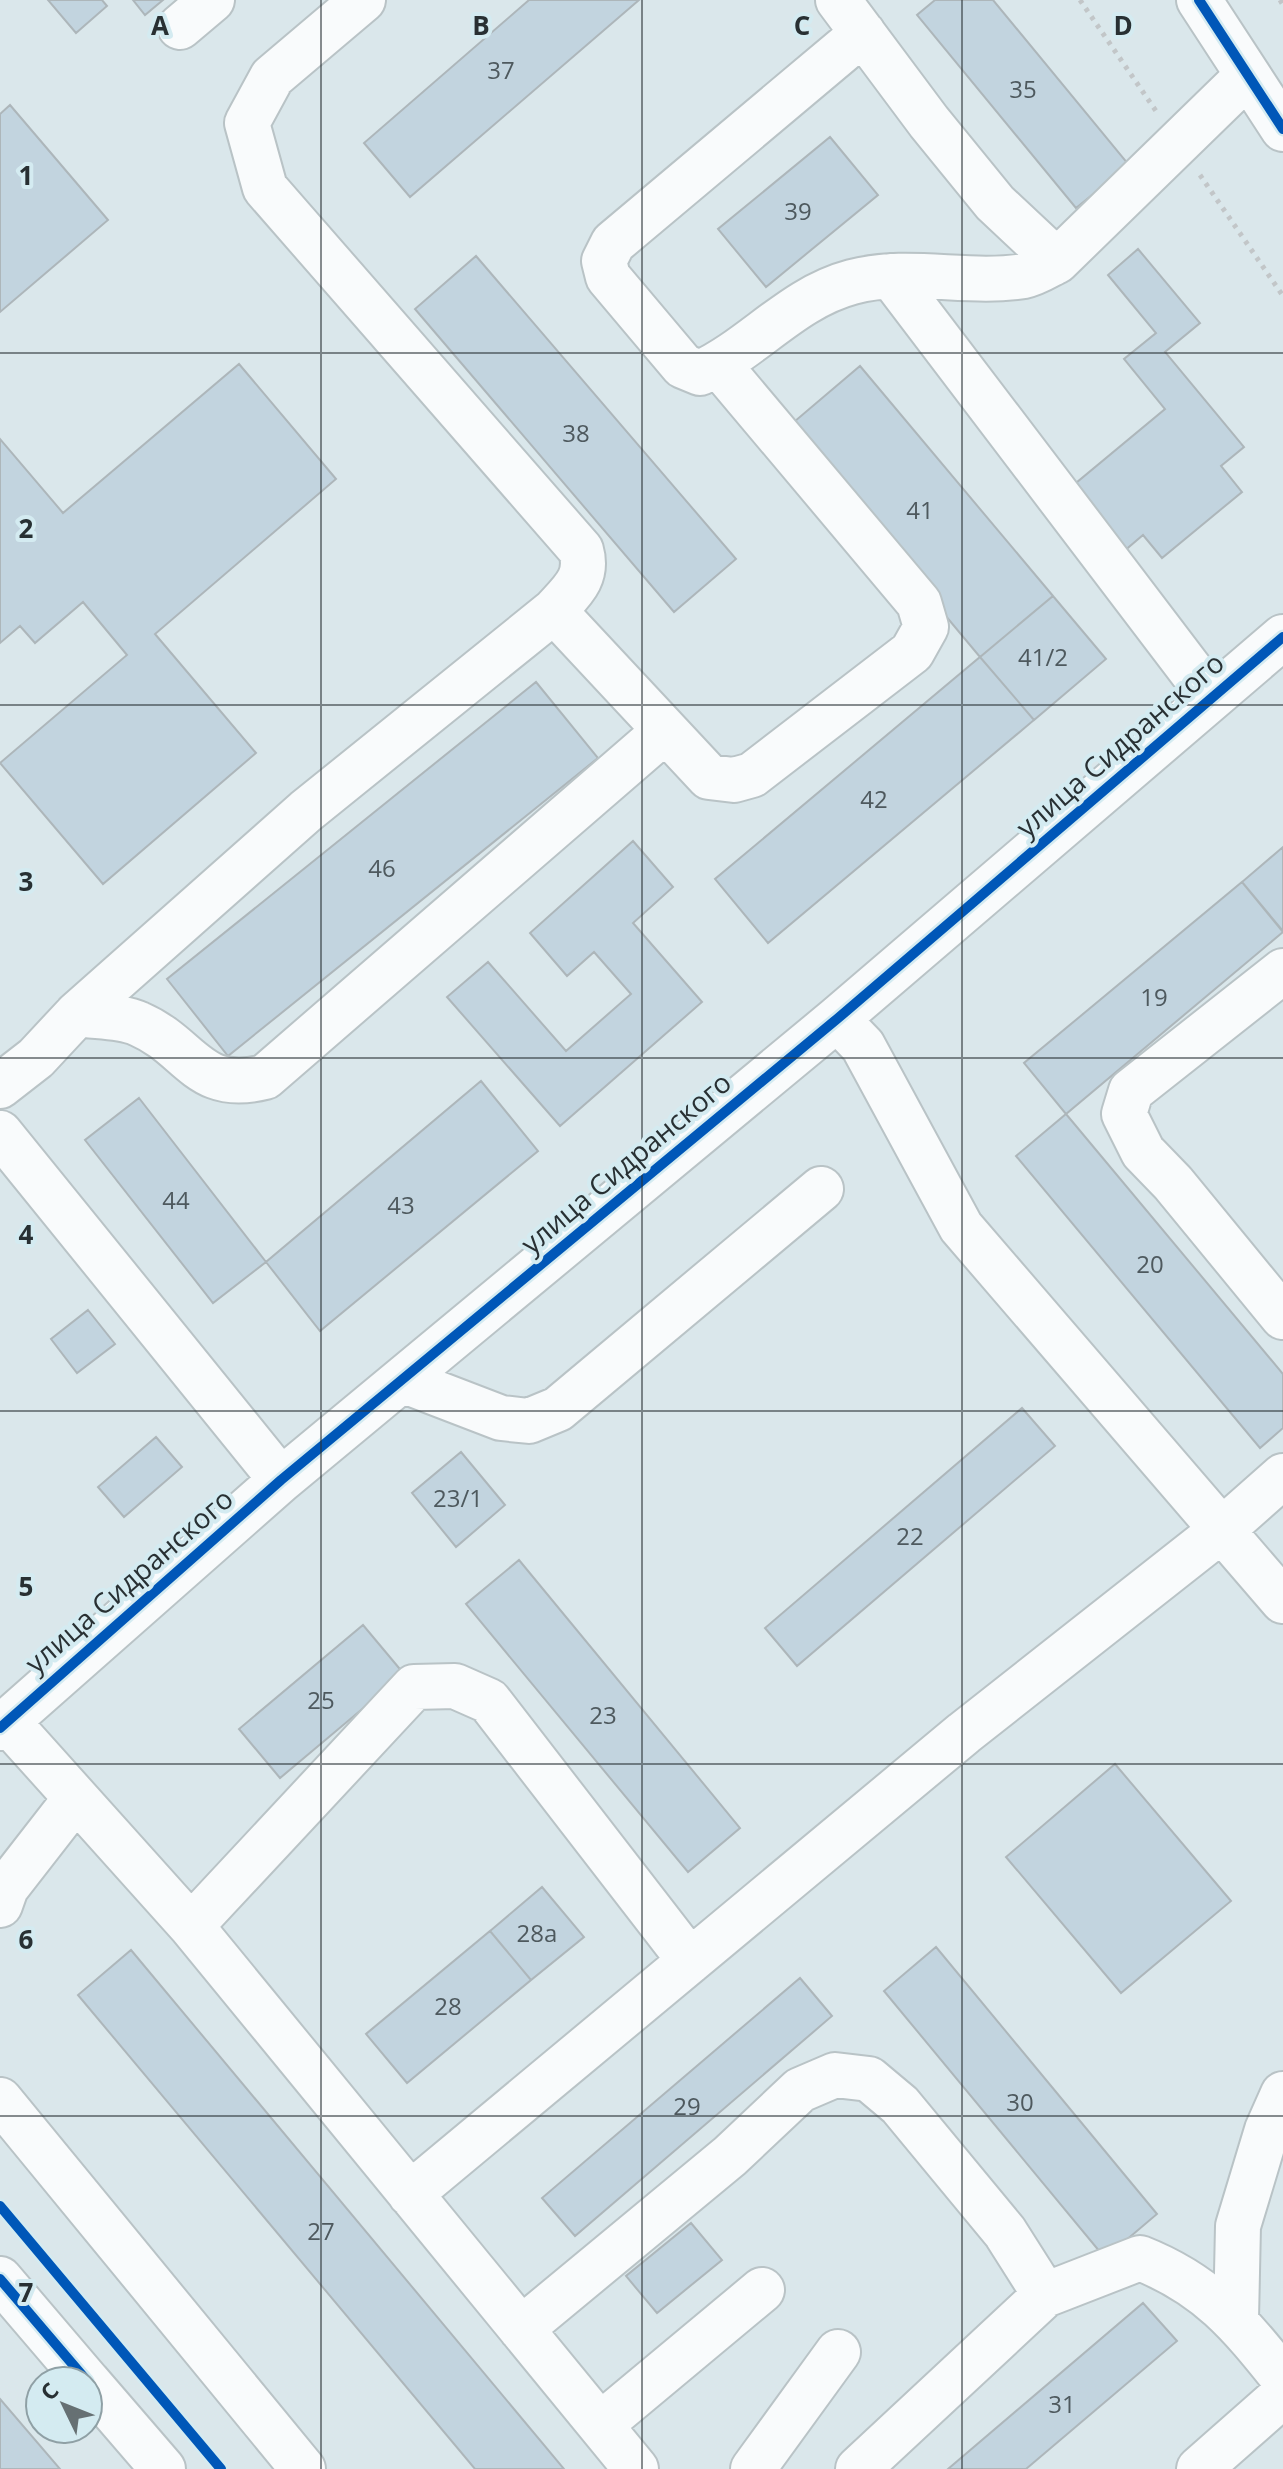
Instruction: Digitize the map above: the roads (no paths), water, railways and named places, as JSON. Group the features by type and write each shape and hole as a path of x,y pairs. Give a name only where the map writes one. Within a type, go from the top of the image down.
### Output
{"street":[{"path":"0,1086 36,1058 77,1014 306,811 554,611 582,580 585,564 581,550 265,188 247,123 272,77 363,0"},
{"path":"1199,0 1283,129"},
{"path":"1057,261 995,203 929,122 850,16 613,243 604,261 608,277 683,366 700,373 718,364 787,312 851,282 891,276 1026,276 1057,261 1248,75"},
{"path":"891,276 1211,697"},
{"path":"554,611 709,777 734,780 752,775 912,652 926,627 919,603 718,364"},
{"name":"улица Сидранского","path":"4,1724 281,1480 837,1019 1100,797 1283,637"},
{"path":"77,1014 139,1024 214,1078 238,1084 265,1077 665,731"},
{"path":"1283,971 1131,1091 1124,1114 1143,1152 1173,1183 1283,1317"},
{"path":"837,1019 863,1046 961,1227 1283,1601"},
{"path":"0,1133 281,1480"},
{"path":"402,1380 501,1418 529,1421 558,1409 821,1189"},
{"path":"410,2194 964,1733 1223,1529 1283,1476"},
{"path":"191,1926 414,1687 455,1686 489,1701 690,1961"},
{"path":"4,1724 76,1798 191,1926 636,2469"},
{"path":"0,1905 6,1888 76,1798"},
{"path":"521,2329 730,2156 800,2090 835,2075 869,2079 900,2105 1005,2232 1045,2295"},
{"path":"1236,2319 1238,2226 1267,2130 1283,2094"},
{"path":"0,2100 303,2469"},
{"path":"858,2469 1045,2295 1140,2258 1177,2273 1236,2319 1283,2378"},
{"path":"0,2279 74,2365"},
{"path":"600,2425 762,2290"},
{"path":"753,2469 838,2352"},
{"path":"1199,2469 1283,2395"},
{"path":"104,2400 163,2469"}]}
